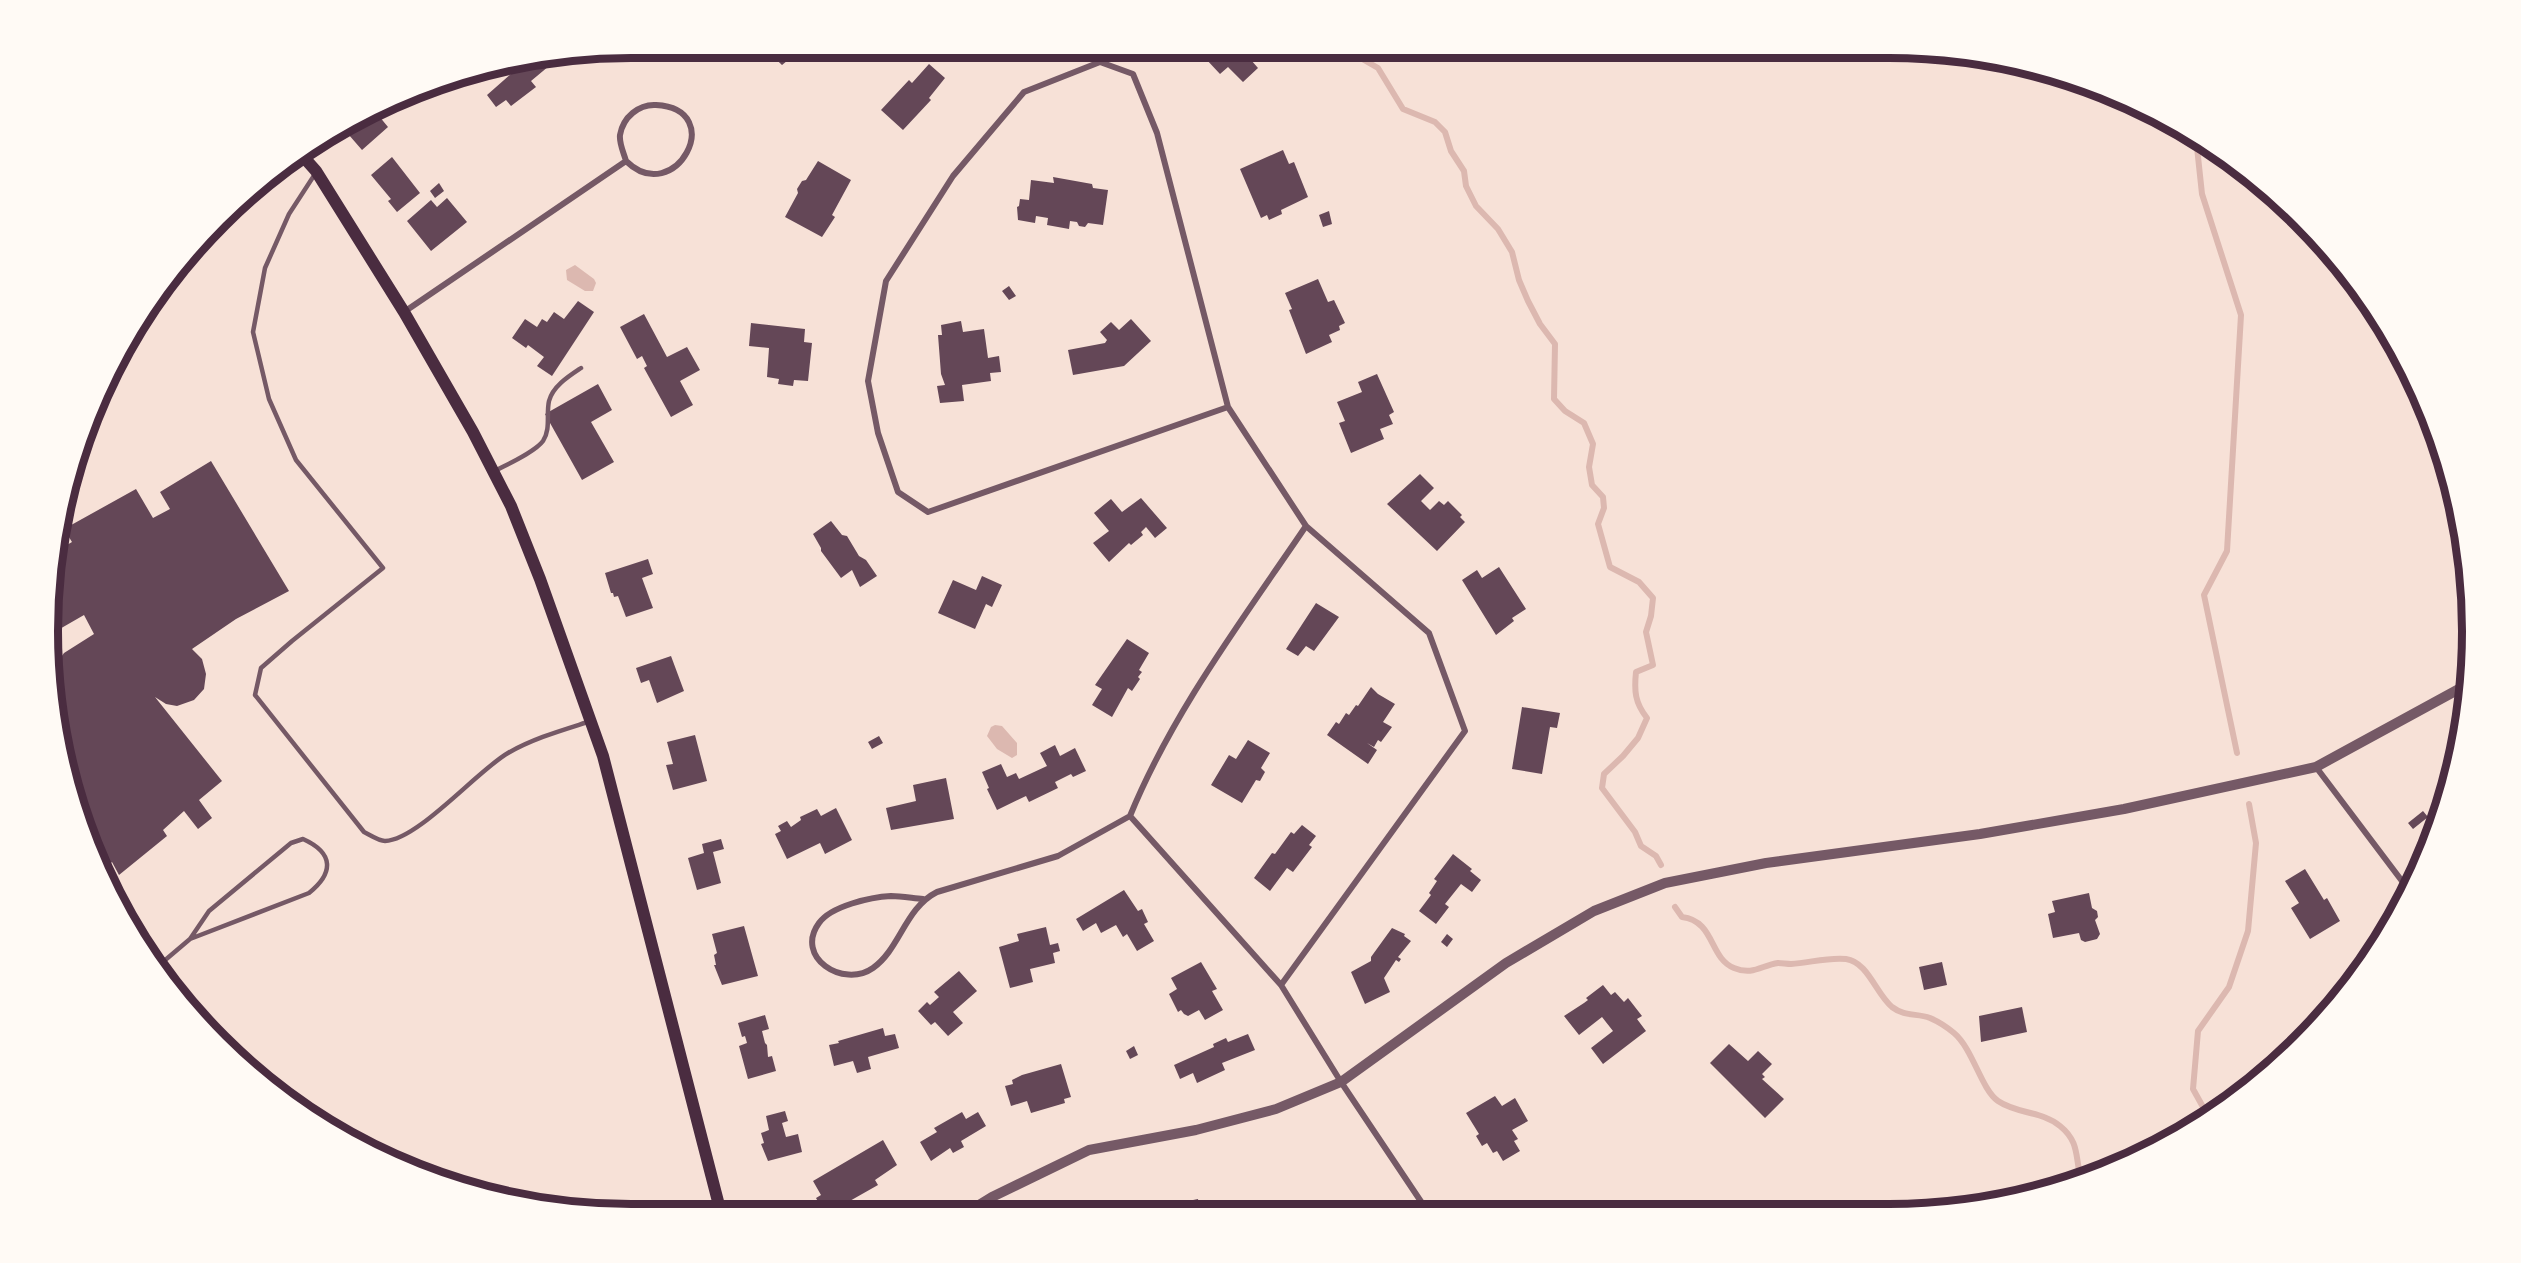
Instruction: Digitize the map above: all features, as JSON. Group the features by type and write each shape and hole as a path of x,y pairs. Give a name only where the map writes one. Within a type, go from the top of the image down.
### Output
{"main road":[{"path":"306,160 316,171 404,312 511,506 540,579 603,756 719,1204"}],"street":[{"path":"1228,407 928,512 898,492 878,433 868,381 886,281 953,176 1024,92 1100,62 1133,74 1158,133 1228,407 1306,526 1429,633 1465,731 1281,985"},
{"path":"650,105 670,108 686,118 691,125 693,135 691,145 681,163 673,168 661,173 647,174 635,170 626,161 620,135 631,114 639,108 650,105"},
{"path":"404,312 626,161"},
{"path":"923,899 892,896 868,899 830,913 819,922 813,935 813,950 818,962 832,971 847,975 861,974 874,968 923,899 937,892 1058,856 1130,816 1149,770 1204,676 1306,526"},
{"path":"981,1204 1089,1150 1196,1130 1276,1109 1341,1082 1506,963 1594,911 1665,883 1766,863 1980,834 2124,809 2316,767 2459,689"},
{"path":"2316,767 2404,883"},
{"path":"1130,816 1281,985 1341,1082 1423,1204"}],"lane":[{"path":"316,171 289,214 265,268 254,332 269,399 296,460 383,568 299,634 261,669 255,695 364,832 384,841 401,837 434,814 507,753 554,732 591,721"},
{"path":"493,472 542,443 546,433 552,394 565,379 581,368"},
{"path":"163,962 190,939 209,911 291,843 303,839 316,845 325,855 328,870 323,882 309,893 190,939"}],"shaded area":[{"path":"575,265 594,279 596,283 593,291 585,291 567,280 566,270"},
{"path":"1002,726 1017,743 1017,755 1012,758 997,749 987,736 991,727"}],"building":[{"path":"775,58 791,58 782,65"},
{"path":"1205,58 1249,58 1258,68 1243,82 1228,67 1220,74"},
{"path":"929,64 945,78 929,98 931,100 903,130 881,110 909,80 912,83"},
{"path":"549,66 531,81 536,87 511,106 506,100 496,107 487,95 513,72"},
{"path":"380,117 388,127 362,150 348,134"},
{"path":"1283,150 1289,164 1294,162 1308,197 1281,210 1282,214 1269,220 1267,215 1261,218 1240,169"},
{"path":"392,157 420,193 397,212 388,201 391,199 371,175"},
{"path":"818,161 851,180 832,215 835,217 822,237 785,217 798,193 797,189 802,181 806,180"},
{"path":"1053,177 1092,184 1093,188 1108,190 1103,225 1088,223 1085,227 1070,221 1069,229 1047,225 1048,218 1036,216 1035,223 1018,220 1017,207 1020,199 1029,200 1031,180 1054,183"},
{"path":"439,183 444,191 435,198 430,191"},
{"path":"447,198 467,222 431,251 407,221 431,200 437,207"},
{"path":"1329,211 1332,224 1323,227 1319,215"},
{"path":"1318,279 1328,302 1334,300 1345,323 1339,326 1340,330 1329,335 1332,342 1306,354 1285,293"},
{"path":"1009,286 1016,296 1009,300 1002,291"},
{"path":"578,301 594,312 552,376 537,366 544,357 528,345 526,348 512,338 525,319 537,327 542,319 547,322 554,312 564,319"},
{"path":"644,314 667,357 687,347 700,370 680,381 693,405 671,417 644,368 647,366 642,356 637,359 620,327"},
{"path":"1131,319 1151,341 1124,366 1073,375 1068,350 1105,343 1107,340 1100,332 1111,322 1119,330"},
{"path":"961,321 963,332 984,329 988,358 999,356 1001,372 990,373 991,381 962,385 964,401 940,403 937,386 945,385 941,374 938,335 942,335 941,325"},
{"path":"751,323 805,329 804,342 812,343 808,381 794,380 793,386 778,384 779,379 767,377 769,348 749,346"},
{"path":"1377,374 1394,412 1389,415 1393,424 1380,429 1384,439 1351,453 1339,423 1345,421 1337,402 1362,392 1358,382"},
{"path":"598,384 612,410 591,422 614,462 582,480 545,414"},
{"path":"211,461 289,591 236,619 192,649 202,659 206,674 204,689 194,700 177,706 166,704 155,697 222,781 199,800 212,818 198,829 184,811 163,830 167,836 119,875 112,862 109,865 89,816 78,780 63,706 59,659 64,653 94,634 84,615 58,630 63,557 65,546 72,542 67,534 69,526 136,489 153,518 170,509 160,492"},
{"path":"1420,474 1434,488 1421,501 1430,510 1439,501 1444,505 1448,501 1462,515 1460,517 1465,522 1437,551 1387,504"},
{"path":"1141,498 1167,528 1155,538 1146,527 1141,532 1143,535 1131,545 1129,543 1109,562 1093,543 1109,531 1094,513 1111,499 1122,512"},
{"path":"831,521 842,535 847,536 859,556 866,560 877,576 860,587 852,570 841,578 821,551 813,534"},
{"path":"648,559 653,574 642,578 653,608 626,617 618,596 614,597 611,593 605,573"},
{"path":"1499,567 1526,609 1512,618 1514,621 1496,635 1462,580 1477,570 1482,578"},
{"path":"982,576 1002,585 992,607 986,604 975,629 938,613 953,580 976,590"},
{"path":"1316,603 1339,617 1314,651 1306,646 1298,656 1286,649"},
{"path":"1127,639 1149,653 1139,670 1142,672 1138,677 1140,679 1132,691 1128,688 1112,717 1092,705 1102,689 1095,685"},
{"path":"671,656 684,691 657,703 649,680 641,683 636,668"},
{"path":"1371,687 1395,704 1383,722 1392,727 1381,742 1378,740 1374,747 1367,743 1377,750 1368,764 1327,735 1336,722 1339,724 1346,713 1349,715 1356,705 1358,706"},
{"path":"1522,707 1560,713 1557,728 1550,727 1542,774 1512,769"},
{"path":"695,735 707,781 673,790 666,765 673,764 667,742"},
{"path":"879,736 883,743 872,749 868,742"},
{"path":"1248,740 1270,753 1261,768 1265,772 1260,781 1256,780 1242,803 1211,785 1229,755 1236,759"},
{"path":"1055,745 1060,756 1075,748 1086,771 1073,777 1071,774 1055,782 1058,788 1029,802 1026,796 997,810 982,772 1001,764 1007,777 1016,773 1019,779 1047,766 1040,753"},
{"path":"946,778 954,819 891,830 886,808 916,801 913,785"},
{"path":"836,808 852,840 825,854 820,843 787,859 775,834 781,831 778,826 787,821 791,827 801,820 800,817 817,809 821,816"},
{"path":"2423,811 2428,817 2413,829 2408,823"},
{"path":"1302,825 1316,836 1309,845 1312,847 1293,872 1287,868 1270,891 1254,878 1291,832 1294,834"},
{"path":"721,839 724,849 713,852 721,883 697,890 688,858 704,853 702,844"},
{"path":"1453,854 1472,869 1470,871 1481,880 1472,892 1461,884 1445,904 1449,907 1436,924 1419,911 1431,895 1429,893 1437,881 1434,879"},
{"path":"2305,869 2324,900 2327,898 2340,921 2310,939 2291,908 2299,903 2285,881"},
{"path":"1124,890 1138,911 1142,909 1148,922 1144,924 1154,941 1137,951 1127,934 1123,937 1116,925 1101,933 1096,923 1083,931 1076,919"},
{"path":"2089,893 2092,908 2097,911 2098,917 2095,920 2100,934 2097,939 2085,942 2081,940 2079,933 2053,938 2048,914 2055,912 2052,901"},
{"path":"744,926 758,976 722,985 714,965 716,965 714,955 717,953 712,934"},
{"path":"1046,927 1050,945 1058,943 1060,951 1053,953 1055,963 1030,969 1033,982 1010,988 999,947 1019,941 1017,934"},
{"path":"1392,928 1405,934 1404,936 1411,941 1398,957 1401,959 1399,962 1396,960 1384,978 1390,992 1365,1004 1351,972 1371,961 1371,957"},
{"path":"1447,934 1453,939 1447,947 1441,942"},
{"path":"1201,962 1217,989 1212,991 1223,1010 1205,1020 1199,1010 1188,1016 1181,1010 1178,1012 1169,994 1177,989 1171,978"},
{"path":"1942,962 1947,985 1924,990 1919,967"},
{"path":"959,971 977,991 953,1012 963,1023 948,1036 935,1022 931,1025 918,1011 927,1002 930,1005 939,997 934,992"},
{"path":"1603,985 1611,995 1615,992 1624,1002 1628,998 1642,1016 1637,1019 1646,1031 1603,1064 1591,1048 1613,1031 1602,1017 1579,1035 1564,1016 1588,1000 1586,998"},
{"path":"2022,1007 2027,1032 1981,1042 1979,1016"},
{"path":"765,1015 769,1029 762,1031 768,1057 772,1056 776,1071 748,1079 739,1046 747,1043 745,1036 742,1037 738,1023"},
{"path":"883,1028 885,1036 895,1034 899,1048 868,1057 871,1069 857,1073 853,1061 834,1066 829,1045"},
{"path":"1248,1034 1255,1050 1222,1063 1225,1070 1197,1083 1193,1073 1180,1079 1174,1065 1214,1047 1213,1044 1226,1038 1228,1042"},
{"path":"1729,1044 1748,1061 1758,1051 1772,1064 1762,1074 1765,1077 1762,1079 1784,1099 1765,1118 1710,1063"},
{"path":"1134,1046 1138,1055 1130,1059 1126,1051"},
{"path":"1061,1064 1071,1097 1064,1099 1065,1103 1031,1113 1027,1101 1011,1106 1005,1086 1013,1084 1012,1080"},
{"path":"1495,1096 1502,1106 1515,1098 1528,1121 1512,1130 1518,1139 1514,1141 1520,1151 1503,1161 1497,1151 1493,1153 1487,1143 1482,1146 1476,1136 1479,1134 1466,1113"},
{"path":"785,1111 788,1121 782,1123 786,1137 798,1134 802,1152 768,1161 761,1144 764,1143 761,1133 769,1130 766,1116"},
{"path":"962,1112 966,1119 978,1112 986,1126 961,1141 964,1147 953,1153 950,1148 931,1161 920,1142 937,1132 934,1128"},
{"path":"883,1140 897,1165 875,1180 878,1185 848,1202 849,1204 819,1204 816,1198 821,1195 813,1181"},
{"path":"1198,1199 1199,1204 1173,1204"}],"waterway":[{"path":"1361,58 1378,68 1403,109 1435,122 1445,132 1451,151 1464,171 1466,186 1476,206 1498,229 1512,252 1519,280 1528,301 1540,324 1555,344 1554,399 1565,411 1584,423 1593,444 1589,467 1592,485 1603,497 1604,508 1598,524 1610,567 1639,582 1653,598 1646,632 1653,665 1636,672 1635,679 1638,702 1647,718 1638,738 1604,774 1602,788 1635,832 1641,846 1656,856 1661,865"},
{"path":"2197,148 2202,194 2241,315 2227,551 2204,595 2237,753"},
{"path":"2205,1110 2193,1089 2198,1031 2229,987 2248,931 2256,843 2249,804"},
{"path":"1675,907 1682,917 1701,925 1720,956 1734,968 1747,971 1778,963 1791,964 1825,959 1854,961 1866,972 1892,1007 1906,1014 1930,1018 1954,1033 1961,1040 1987,1088 1998,1101 2053,1121 2060,1126 2074,1144 2080,1172"}]}
